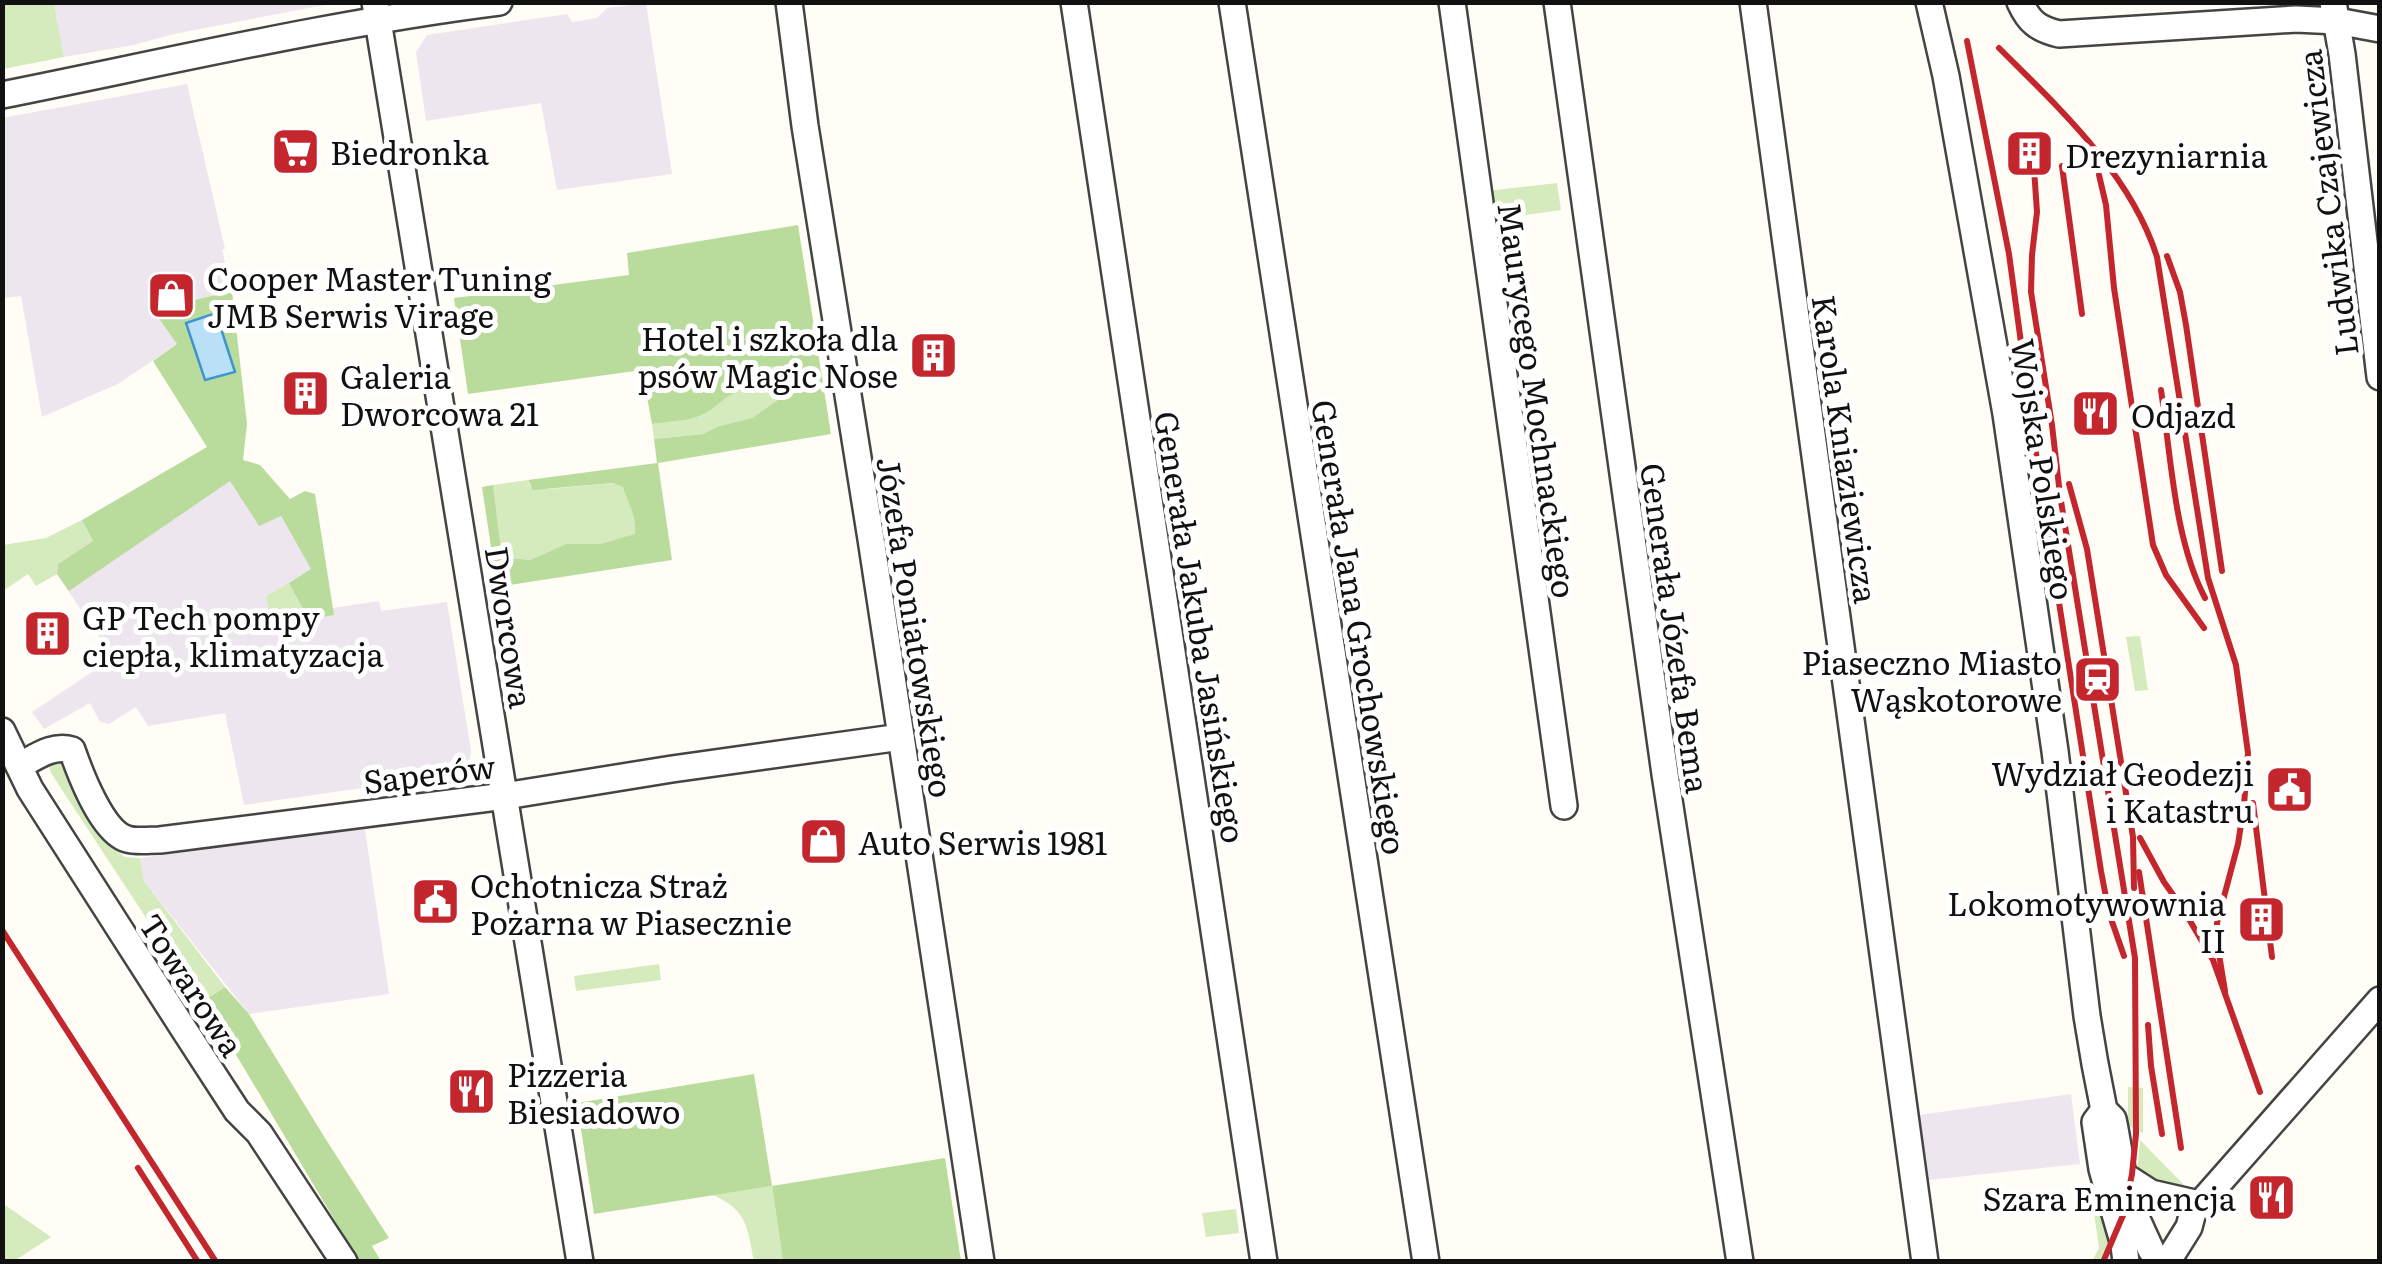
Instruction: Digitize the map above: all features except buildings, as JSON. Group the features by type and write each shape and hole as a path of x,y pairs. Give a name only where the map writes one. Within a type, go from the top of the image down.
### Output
{"street":[{"path":"2,95 377,12 499,2"},
{"name":"Józefa Poniatowskiego","path":"789,2 980,1262"},
{"name":"Generała Jakuba Jasińskiego","path":"1074,2 1264,1262"},
{"name":"Generała Jana Grochowskiego","path":"1232,2 1426,1262"},
{"name":"Maurycego Mochnackiego","path":"1452,2 1564,806"},
{"name":"Generała Józefa Bema","path":"1557,2 1664,774 1740,1262"},
{"name":"Karola Kniaziewicza","path":"1754,2 1925,1262"},
{"path":"2020,2 2032,24 2059,34 2335,12 2380,29"},
{"name":"Wojska Polskiego","path":"1943,4 1946,76 2012,452 2055,751 2087,1016 2104,1110 2113,1120 2122,1175 2135,1215 2164,1257"},
{"name":"Dworcowa","path":"377,12 580,1262"},
{"name":"Ludwika Czajewicza","path":"2335,12 2380,377"},
{"name":"Towarowa","path":"2,731 30,789 202,1058 237,1112 259,1133 344,1262"},
{"name":"Saperów","path":"20,766 52,749 72,750 90,796 110,826 126,840 160,840 505,796 901,737"},
{"path":"2126,1262 2136,1253 2164,1257 2189,1226 2196,1208 2380,1000"},
{"name":"Wojska Polskiego","path":"2104,1110 2096,1122 2098,1154 2126,1262"},
{"path":"2122,1175 2152,1193 2196,1208"}],"shaded area":[{"path":"54,2 335,3 64,57"},
{"path":"646,3 672,174 557,190 541,103 426,121 416,52 427,35 567,14 572,22 597,18 607,8"},
{"path":"187,84 232,291 154,310 177,344 118,384 42,417 21,296 3,298 2,118"},
{"path":"243,460 312,570 286,625 333,615 333,608 379,601 381,611 447,602 471,751 469,764 454,775 244,805 225,713 148,726 136,707 109,724 100,722 90,703 44,729 32,712 113,658 57,574"},
{"path":"365,829 389,994 249,1014 144,881 140,858"},
{"path":"2071,1094 2080,1164 1929,1180 1919,1115"}],"green space":[{"path":"3,2 54,3 64,57 3,69"},
{"path":"1557,183 1561,210 1491,220 1487,191"},
{"path":"798,225 831,434 658,463 672,560 497,587 482,487 493,485 501,549 512,558 530,560 566,544 600,544 635,534 623,487 613,483 533,490 528,480 657,463 654,439 703,434 752,418 779,399 789,382 784,367 756,369 740,376 737,392 703,415 652,424 642,370 468,394 454,298 629,275 627,253"},
{"path":"232,291 247,424 243,460 260,465 290,499 305,491 315,494 334,615 309,620 289,583 311,569 281,516 259,526 230,481 69,591 57,574 58,564 93,541 82,520 207,447 153,361 177,344 153,310"},
{"path":"769,365 785,368 789,382 779,399 752,418 703,434 654,439 652,424 703,415 736,392 740,376"},
{"path":"528,480 530,486 550,489 614,483 624,487 636,534 600,544 566,544 530,560 512,558 501,549 493,485"},
{"path":"82,520 93,541 58,564 57,574 36,586 28,574 3,591 3,545 46,538"},
{"path":"289,583 309,620 286,625 269,613 266,596"},
{"path":"2140,636 2148,690 2135,691 2126,637"},
{"path":"63,761 116,850 125,857 140,858 144,881 225,987 204,1001 51,773 48,763"},
{"path":"659,964 661,980 576,991 574,976"},
{"path":"225,987 249,1014 389,1238 372,1246 381,1261 359,1261 204,1001"},
{"path":"754,1074 772,1186 594,1214 577,1103"},
{"path":"2128,1087 2143,1088 2143,1133 2128,1126"},
{"path":"2087,1140 2113,1233 2099,1261 2092,1261 2099,1248 2084,1143"},
{"path":"2140,1140 2187,1188 2167,1189 2137,1172"},
{"path":"945,1158 961,1261 783,1261 772,1186"},
{"path":"772,1186 783,1261 754,1261 740,1214 713,1195"},
{"path":"2,1203 51,1237 14,1261 3,1261"},
{"path":"1236,1209 1239,1233 1206,1237 1202,1213"}],"water":[{"path":"216,313 235,372 205,380 186,323"}],"railway":[{"path":"1967,41 2009,254 2101,871 2109,913 2124,956"},
{"path":"1999,48 2069,119 2111,170 2130,198 2157,257 2208,578 2236,665 2248,753 2238,844 2217,923 2225,991"},
{"path":"2032,140 2037,212 2031,292 2135,958 2136,1134 2132,1174 2124,1213 2103,1262"},
{"path":"2062,166 2082,314"},
{"path":"2099,175 2153,545 2166,575 2204,628"},
{"path":"2167,256 2186,325 2222,571"},
{"path":"2161,390 2180,524 2205,598"},
{"path":"2069,484 2087,549 2133,837 2134,888"},
{"path":"2253,803 2272,957"},
{"path":"2140,838 2213,960 2260,1092"},
{"path":"2139,872 2181,1148"},
{"path":"2,930 216,1262"},
{"path":"2148,1025 2162,1134"},
{"path":"138,1168 198,1262"}],"place":[{"name":"Biedronka","path":"295,151"},
{"name":"Drezyniarnia","path":"2030,154"},
{"name":"Cooper Master Tuning JMB Serwis Virage","path":"172,295"},
{"name":"Hotel i szkoła dla psów Magic Nose","path":"933,355"},
{"name":"Galeria Dworcowa 21","path":"305,393"},
{"name":"Odjazd","path":"2096,414"},
{"name":"GP Tech pompy ciepła, klimatyzacja","path":"47,634"},
{"name":"Piaseczno Miasto Wąskotorowe","path":"2097,679"},
{"name":"Wydział Geodezji i Katastru","path":"2289,790"},
{"name":"Auto Serwis 1981","path":"823,841"},
{"name":"Ochotnicza Straż Pożarna w Piasecznie","path":"435,902"},
{"name":"Lokomotywownia II","path":"2261,920"},
{"name":"Pizzeria Biesiadowo","path":"472,1091"},
{"name":"Szara Eminencja","path":"2271,1197"}]}
